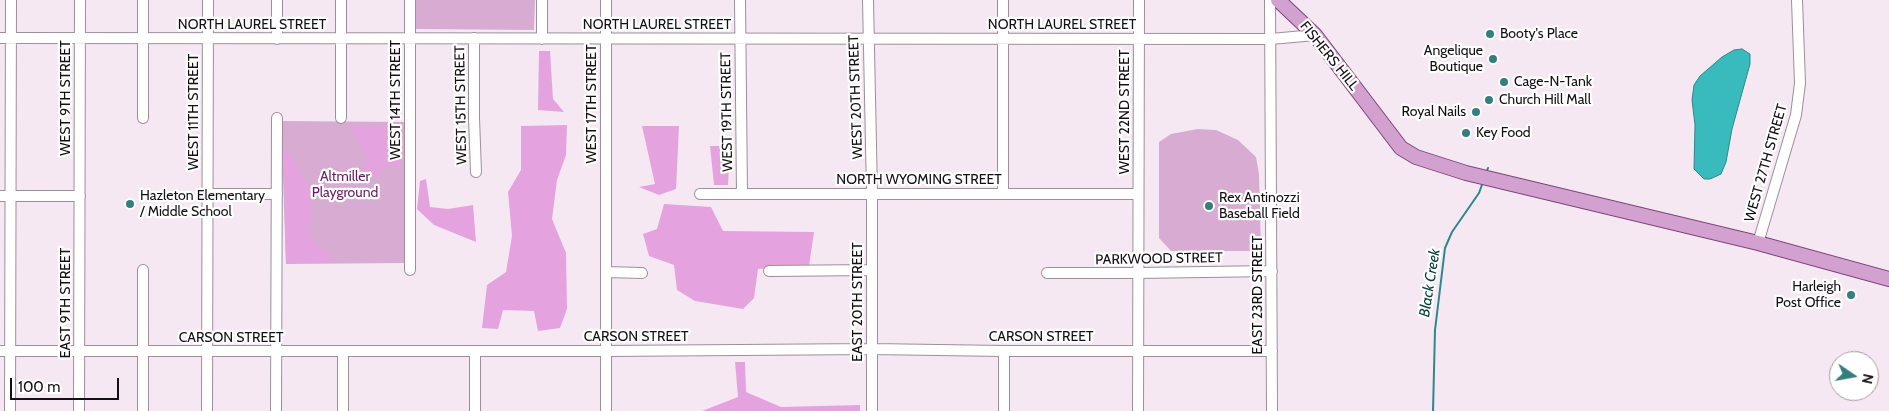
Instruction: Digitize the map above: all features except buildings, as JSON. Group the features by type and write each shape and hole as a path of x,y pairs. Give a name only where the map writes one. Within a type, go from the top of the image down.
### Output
{"main road":[{"name":"FISHERS HILL","path":"1278,0 1315,35 1401,148 1416,157 1466,173 1758,243 1889,278"}],"street":[{"path":"10,411 5,351 5,38 11,0"},
{"name":"WEST 9TH STREET","path":"80,0 80,196"},
{"path":"143,0 143,118"},
{"name":"WEST 11TH STREET","path":"207,411 208,0"},
{"path":"277,0 277,38"},
{"path":"341,0 341,118"},
{"name":"WEST 14TH STREET","path":"410,0 410,270"},
{"path":"542,0 542,38"},
{"name":"WEST 17TH STREET","path":"606,0 606,411"},
{"name":"WEST 19TH STREET","path":"740,0 742,194"},
{"name":"WEST 20TH STREET","path":"868,0 872,193"},
{"path":"1003,0 1003,194"},
{"name":"WEST 22ND STREET","path":"1138,411 1139,0"},
{"name":"EAST 23RD STREET","path":"1270,0 1272,411"},
{"name":"WEST 27TH STREET","path":"1758,243 1796,115 1800,83 1797,0"},
{"name":"NORTH LAUREL STREET","path":"5,38 1271,39 1315,35"},
{"name":"WEST 15TH STREET","path":"474,38 476,172"},
{"path":"276,411 277,118"},
{"name":"EAST 20TH STREET","path":"872,193 872,411"},
{"path":"208,194 277,194"},
{"name":"NORTH WYOMING STREET","path":"700,194 1138,194"},
{"path":"5,196 80,196"},
{"name":"EAST 9TH STREET","path":"79,411 80,196"},
{"path":"143,270 143,411"},
{"path":"769,271 872,270"},
{"name":"PARKWOOD STREET","path":"1047,273 1272,271"},
{"path":"606,272 642,272"},
{"name":"CARSON STREET","path":"5,351 872,349 1004,352 1272,352"},
{"path":"343,351 343,411"},
{"path":"475,351 475,411"},
{"path":"1004,352 1004,411"}],"green space":[{"path":"414,0 535,0 534,30 414,29"},
{"name":"Altmiller Playground","path":"281,121 407,122 407,263 286,264"},
{"name":"Rex Antinozzi Baseball Field","path":"1198,129 1216,130 1238,140 1256,157 1259,174 1261,251 1171,251 1159,238 1159,142 1171,134"}],"shaded area":[{"path":"539,51 550,51 553,99 564,112 538,110"},
{"path":"567,125 566,155 557,180 552,219 566,253 567,309 560,328 538,331 534,311 503,310 498,329 482,328 487,285 506,272 512,236 508,192 521,170 521,126"},
{"path":"350,126 400,127 400,167 387,164 376,178 363,175 366,154"},
{"path":"642,126 679,126 676,189 659,195 639,187 655,184"},
{"path":"283,145 304,179 311,196 309,236 336,261 286,264"},
{"path":"710,146 730,146 728,185 714,185"},
{"path":"426,179 430,207 448,209 473,205 476,242 434,225 417,209 420,181"},
{"path":"664,204 711,207 723,231 814,232 809,266 758,269 754,298 743,309 695,301 677,290 674,265 649,256 643,234 657,229"},
{"path":"735,362 745,362 746,392 781,407 860,405 860,411 702,411 738,397"}],"water":[{"path":"1742,49 1750,54 1750,64 1732,129 1726,162 1721,174 1710,179 1704,179 1694,169 1695,125 1692,100 1694,85 1700,76 1722,57 1734,50"}],"waterway":[{"name":"Black Creek","path":"1486,173 1488,168"},
{"name":"Black Creek","path":"1433,411 1435,330 1445,248 1452,232 1479,193 1483,182"}],"place":[{"name":"Booty's Place","path":"1490,34"},
{"name":"Angelique Boutique","path":"1493,59"},
{"name":"Cage-N-Tank","path":"1504,82"},
{"name":"Church Hill Mall","path":"1489,100"},
{"name":"Royal Nails","path":"1476,112"},
{"name":"Key Food","path":"1466,133"},
{"name":"Hazleton Elementary / Middle School","path":"130,204"},
{"name":"Rex Antinozzi Baseball Field","path":"1209,206"},
{"name":"Harleigh Post Office","path":"1851,295"}]}
